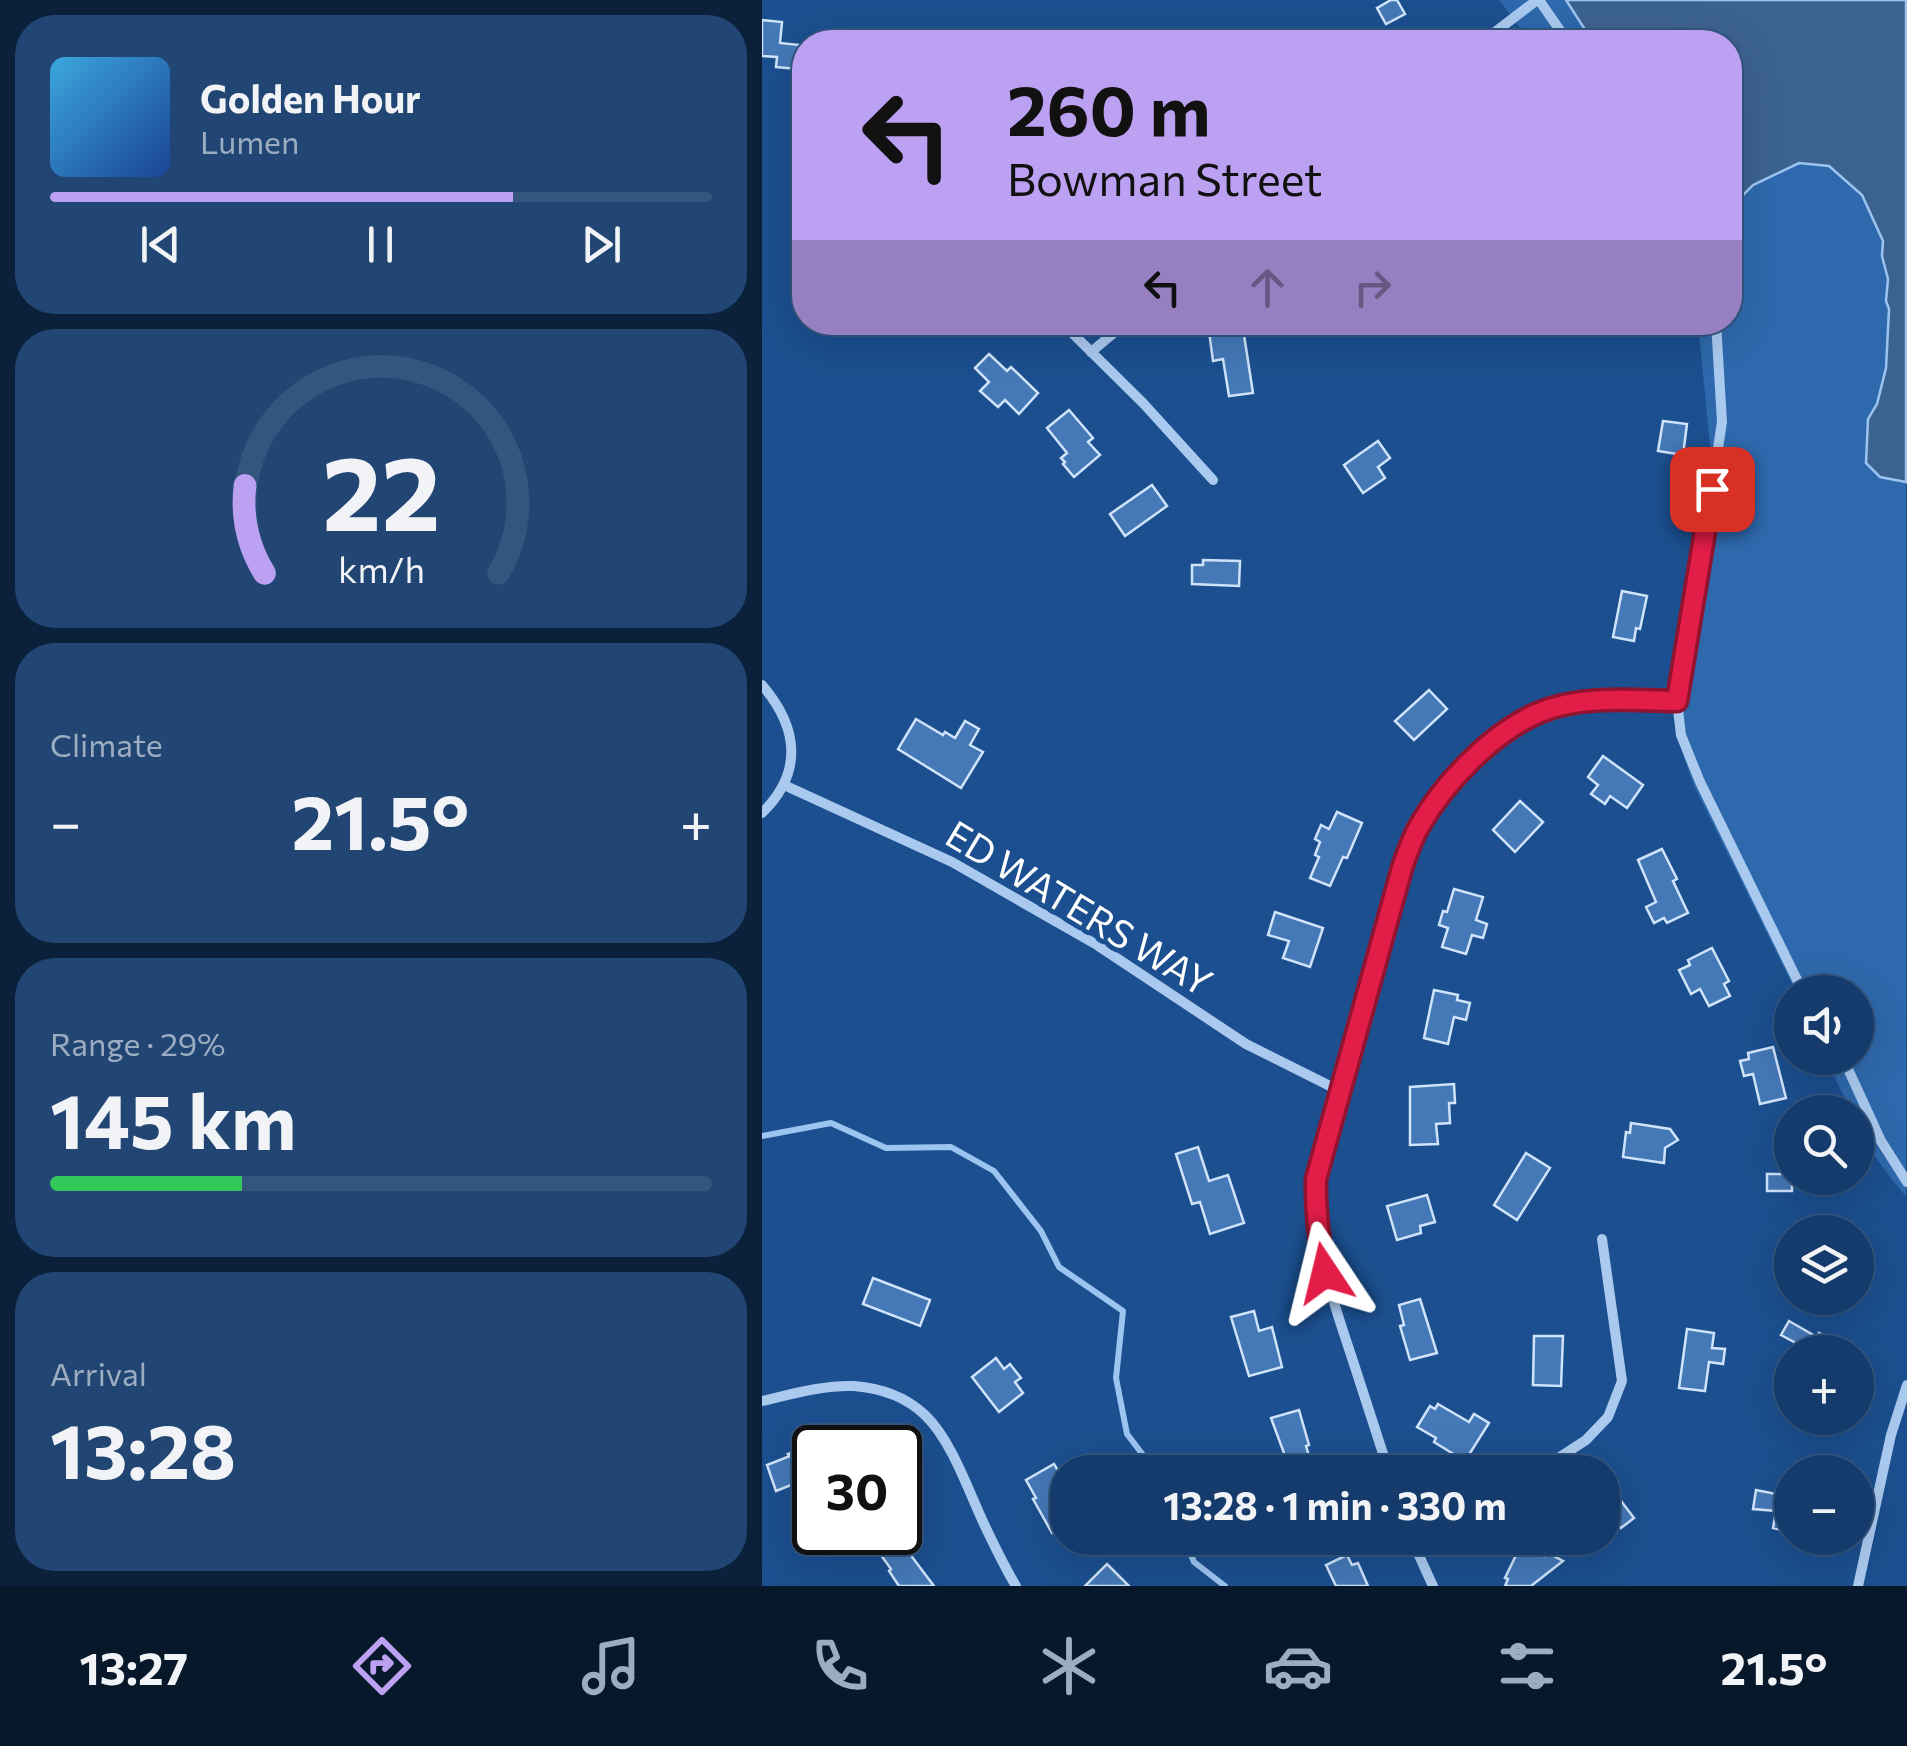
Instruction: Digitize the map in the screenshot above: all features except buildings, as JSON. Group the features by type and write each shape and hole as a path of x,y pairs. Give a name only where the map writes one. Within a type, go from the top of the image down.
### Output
{"street":[{"path":"1498,30 1538,0 1559,30"},
{"path":"1074,335 1213,480"},
{"path":"1091,352 1112,335"},
{"path":"1717,335 1722,422 1677,701 1682,735 1700,782 1795,975"},
{"path":"762,685 778,705 790,733 792,750 784,785 762,812"},
{"path":"1383,1455 1330,1290 1318,1237 1316,1179 1402,868 1418,827 1440,794 1501,734 1539,713 1600,700 1677,701"},
{"name":"ED WATERS WAY","path":"784,785 952,862 1097,945 1246,1044 1340,1091"},
{"path":"1851,1075 1881,1141 1906,1182"},
{"path":"1563,1455 1586,1440 1608,1418 1622,1382 1602,1239"},
{"path":"1858,1586 1906,1385"},
{"path":"762,1401 828,1387 854,1386 904,1399 926,1416 945,1444 1016,1586"},
{"path":"1421,1555 1434,1586"}],"shaded area":[{"path":"1499,0 1906,0 1906,1196 1874,1154 1874,1095 1843,1095 1834,1075 1874,1075 1874,975 1788,975 1694,786 1679,732 1690,625 1706,568 1716,507 1699,335 1742,335 1742,30 1522,30"},
{"path":"1566,0 1906,0 1906,482 1880,477 1866,463 1868,419 1877,404 1886,368 1889,309 1883,241 1862,195 1829,166 1799,163 1753,185 1742,196 1742,30 1585,30"}],"waterway":[{"path":"762,1136 831,1123 886,1148 951,1147 994,1171 1041,1231 1059,1267 1123,1311 1116,1378 1127,1434 1143,1455"},
{"path":"1191,1555 1194,1562 1225,1586"}],"route":[{"path":"1325,1273 1315,1206 1316,1179 1402,868 1418,827 1440,794 1474,759 1501,734 1539,713 1600,700 1677,701 1712,489"}]}
